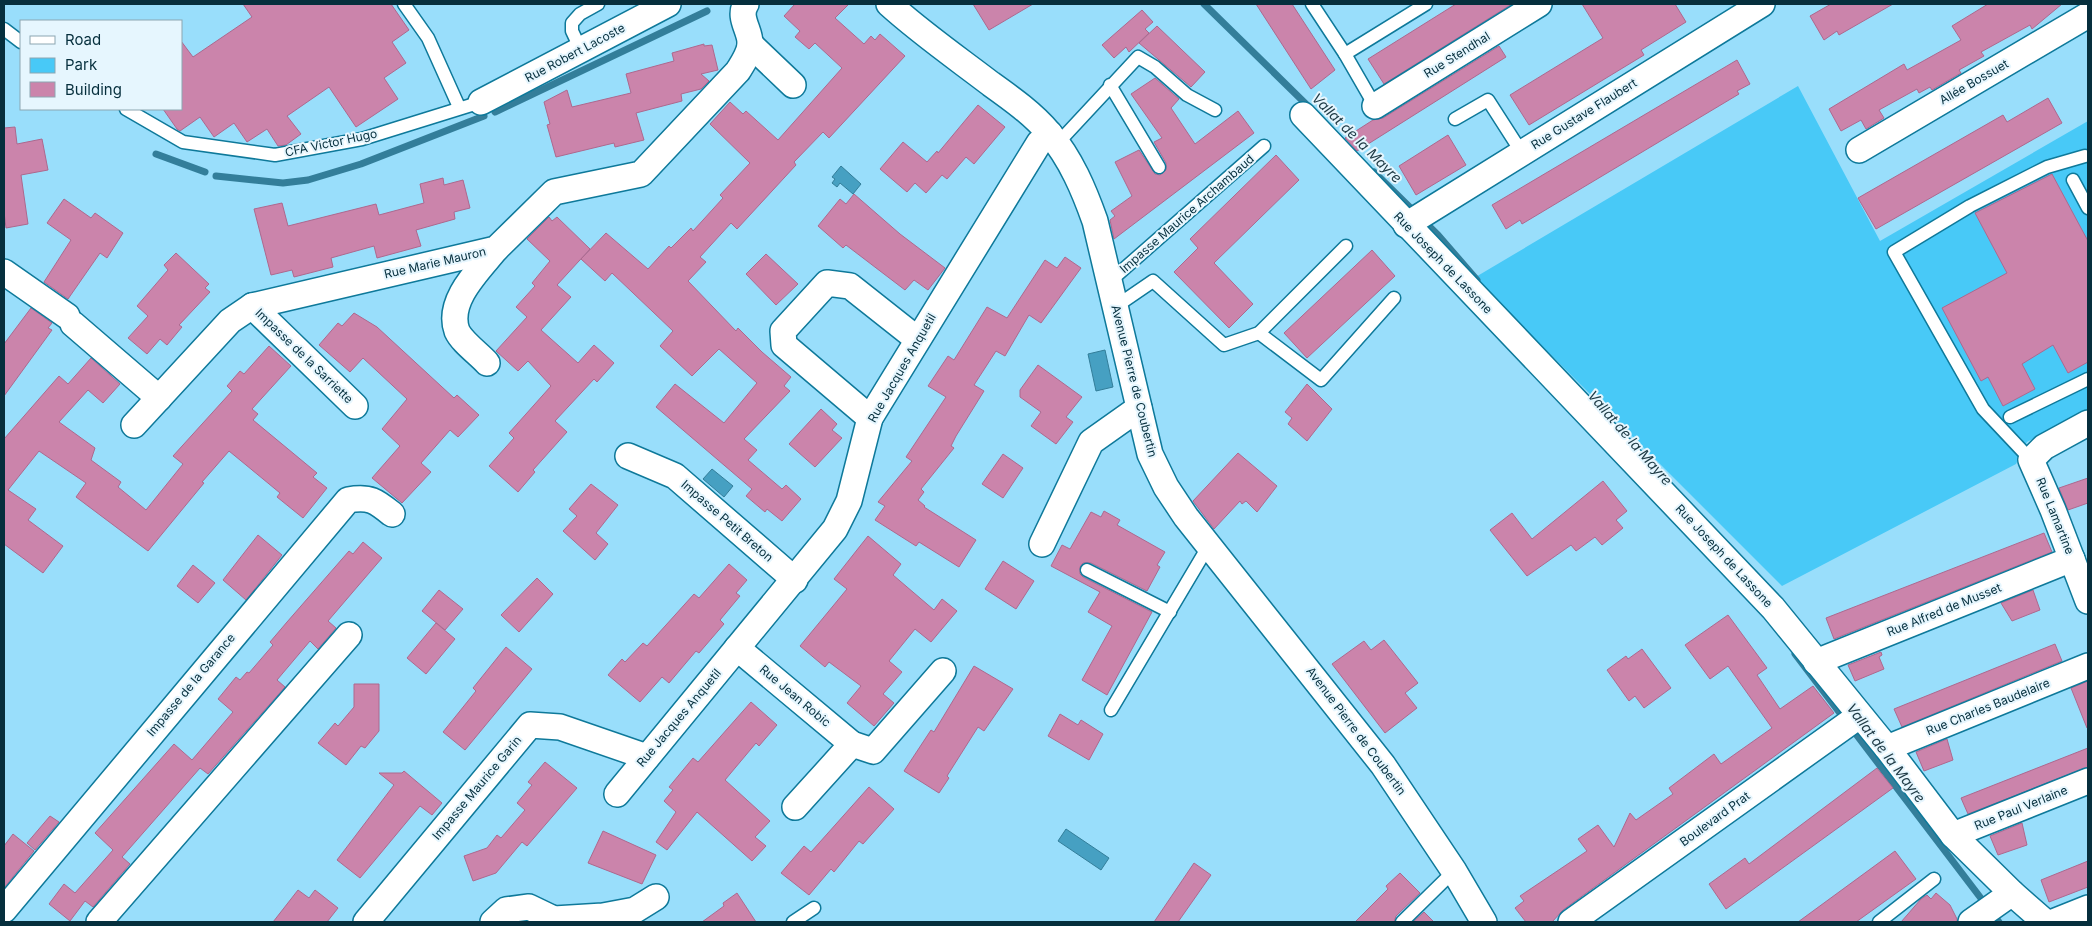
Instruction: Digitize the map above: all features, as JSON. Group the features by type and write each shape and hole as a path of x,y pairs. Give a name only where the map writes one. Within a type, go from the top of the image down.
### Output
{"street":[{"name":"Rue Robert Lacoste","path":"470,104 581,50 668,4"},
{"path":"746,4 743,8 743,18 750,44 794,85"},
{"name":"Avenue Pierre de Coubertin","path":"889,4 924,34 1026,110 1053,139 1084,188 1094,221 1150,454 1166,487 1209,545 1358,731 1403,792 1454,871 1484,922"},
{"name":"Rue Stendhal","path":"1376,106 1539,4"},
{"name":"Rue Gustave Flaubert","path":"1406,225 1762,4"},
{"name":"Allée Bossuet","path":"1859,150 2088,15"},
{"name":"Rue Marie Mauron","path":"134,425 230,321 252,306 496,249 554,192 641,174 738,71 746,58 750,44"},
{"name":"Rue Joseph de Lassone","path":"1303,115 1772,608 1887,748 1953,835 2012,893 2046,922"},
{"name":"Rue Jacques Anquetil","path":"617,794 795,580 835,529 849,501 870,418 1039,143 1053,139"},
{"path":"487,363 458,333 455,316 468,284 496,249"},
{"path":"4,272 70,320 158,398"},
{"path":"870,418 784,345 783,331 827,283 850,286 918,339"},
{"name":"Impasse de la Sarriette","path":"252,306 355,406"},
{"path":"1042,544 1091,442 1140,408"},
{"path":"2031,460 2044,447 2088,423"},
{"name":"Impasse Petit Breton","path":"628,456 675,476 795,580"},
{"name":"Rue Lamartine","path":"2031,460 2088,601"},
{"name":"Impasse de la Garance","path":"4,910 348,500 363,497 377,502 392,514"},
{"name":"Rue Alfred de Musset","path":"1816,662 2072,559"},
{"path":"99,922 349,635"},
{"name":"Rue Jean Robic","path":"737,648 852,744 873,751 943,671"},
{"name":"Rue Charles Baudelaire","path":"1887,748 2088,666"},
{"name":"Boulevard Prat","path":"1571,922 1860,716"},
{"name":"Impasse Maurice Garin","path":"366,922 530,725 560,727 647,757"},
{"path":"795,807 852,744"},
{"name":"Rue Paul Verlaine","path":"1953,835 2088,781"},
{"path":"1971,922 2012,893"},
{"path":"493,922 506,910 529,907 554,919 603,916 635,910 656,897"},
{"path":"2053,922 2088,908"}],"lane":[{"path":"404,4 470,104"},
{"path":"581,50 572,31 572,23 580,14 598,4"},
{"path":"1312,4 1376,106"},
{"path":"1345,54 1426,4"},
{"path":"4,29 20,41"},
{"path":"1053,139 1138,57 1156,67 1188,95 1214,110"},
{"path":"1110,85 1159,167"},
{"path":"1455,119 1488,100 1522,153"},
{"name":"CFA Victor Hugo","path":"128,110 183,142 275,155 362,139 470,104"},
{"name":"Impasse Maurice Archambaud","path":"1109,282 1264,146"},
{"path":"2031,460 1983,409 1894,252 1970,206 2047,167 2085,156"},
{"path":"2073,180 2088,208"},
{"path":"1115,307 1153,281 1224,345 1259,334 1346,246"},
{"path":"1259,334 1321,380 1394,298"},
{"path":"2010,417 2088,379"},
{"path":"1112,710 1209,545"},
{"path":"1087,570 1170,612"},
{"path":"1402,922 1454,871"},
{"path":"1879,922 1934,879"},
{"path":"793,922 814,908"}],"green space":[{"path":"1798,86 1880,241 2088,121 2088,409 2027,442 2016,464 1782,586 1474,278"}],"shaded area":[{"path":"841,166 861,184 853,194 840,183 837,187 832,183 835,179 832,177"},
{"path":"1105,350 1113,387 1096,391 1088,354"},
{"path":"712,469 733,486 724,497 703,479"},
{"path":"1066,829 1109,858 1101,870 1058,841"}],"building":[{"path":"243,4 391,4 409,30 392,42 406,63 384,78 398,99 356,127 329,87 287,116 301,134 286,145 278,146 267,129 247,142 234,123 214,137 200,117 180,131 164,110 182,110 182,42 193,57 252,17"},
{"path":"795,4 849,4 835,18 864,44 871,36 875,40 880,34 905,56 829,138 823,132 794,162 796,165 737,229 731,223 700,257 706,262 688,281 736,331 738,328 791,377 784,386 790,391 744,439 757,450 748,460 782,489 786,485 801,499 782,521 767,509 765,512 746,496 752,489 656,407 675,384 724,423 757,383 719,349 692,376 660,346 673,331 612,273 605,281 581,259 606,233 648,269 669,246 671,248 691,228 693,231 723,198 720,195 750,163 710,124 730,102 743,114 746,111 778,140 842,68 815,43 809,49 795,37 800,31 784,16"},
{"path":"973,4 1033,4 989,30"},
{"path":"1256,4 1292,4 1335,70 1311,89"},
{"path":"1456,4 1512,4 1384,84 1368,59"},
{"path":"1582,4 1675,4 1686,22 1641,50 1644,55 1529,125 1510,95 1603,38"},
{"path":"1831,4 1893,4 1839,35 1837,31 1824,40 1810,16"},
{"path":"1988,4 2062,4 2032,29 2030,25 1981,52 1984,56 1959,70 1961,73 1932,90 1930,87 1919,93 1917,89 1879,110 1884,118 1866,129 1861,120 1841,131 1829,109 1904,64 1907,70 1961,40 1952,26"},
{"path":"1142,10 1153,22 1145,29 1149,33 1129,52 1126,47 1114,58 1102,45"},
{"path":"1157,26 1205,72 1191,87 1139,43"},
{"path":"704,44 704,46 712,45 718,70 701,74 709,81 701,89 681,94 682,101 636,113 644,140 615,147 614,143 556,157 547,125 550,124 544,102 567,90 572,107 631,93 626,74 674,61 672,53"},
{"path":"1499,46 1506,57 1357,151 1345,138 1373,120 1383,118"},
{"path":"1737,60 1750,84 1737,91 1739,94 1522,224 1520,220 1506,229 1492,205"},
{"path":"1155,78 1179,99 1171,108 1195,144 1238,111 1254,133 1114,239 1110,220 1115,216 1111,211 1132,196 1115,162 1139,150 1155,174 1160,175 1166,170 1166,163 1154,142 1162,138 1131,94"},
{"path":"2048,98 2062,123 1876,229 1858,198 2003,115 2007,122"},
{"path":"978,105 1005,127 974,164 966,157 947,179 942,175 926,193 915,183 907,192 880,169 903,142 927,162 937,151 938,153"},
{"path":"15,127 17,144 42,139 48,170 21,175 28,224 6,228 4,212 4,128"},
{"path":"1448,135 1466,165 1416,195 1399,166"},
{"path":"1276,155 1299,180 1214,263 1253,304 1229,328 1174,272 1198,248 1190,239"},
{"path":"2052,174 2088,241 2088,362 2068,373 2053,345 2022,364 2035,389 2003,406 1988,377 1981,381 1942,308 2007,273 1975,213"},
{"path":"443,178 444,185 463,180 470,208 454,212 455,219 416,230 421,246 377,258 374,246 331,258 333,267 294,277 292,270 271,275 254,209 282,203 288,226 376,204 379,215 424,203 420,184"},
{"path":"854,194 900,234 945,268 928,290 914,280 905,290 846,245 843,248 818,226 840,199 846,204"},
{"path":"64,199 91,218 95,213 123,233 107,258 100,253 68,299 44,282 71,240 47,223"},
{"path":"549,217 552,221 557,217 590,249 557,285 571,297 541,330 578,363 594,345 614,363 597,382 594,379 555,421 567,432 533,470 535,472 518,492 489,466 514,438 509,433 551,386 528,361 518,371 496,351 527,317 516,307 535,286 532,283 550,261 527,239"},
{"path":"1372,250 1395,276 1307,358 1284,333"},
{"path":"176,253 209,284 205,288 210,292 179,325 182,327 167,345 160,339 147,354 128,338 148,316 137,306 168,270 164,265"},
{"path":"766,254 798,284 776,305 746,274"},
{"path":"1065,257 1081,268 1041,323 1029,315 1005,356 996,351 974,385 984,391 956,436 951,446 954,448 921,489 924,492 918,500 924,507 976,540 959,567 919,542 916,546 875,520 885,506 878,502 912,461 906,457 946,397 928,386 948,356 954,360 987,307 1007,318 1045,260 1057,268"},
{"path":"31,308 52,323 48,328 52,330 4,396 4,344"},
{"path":"354,313 377,327 454,398 457,395 479,415 458,437 450,430 421,463 431,472 402,503 372,478 400,446 382,429 407,399 363,358 350,372 319,345 338,323 342,326"},
{"path":"269,346 291,366 252,409 258,414 253,420 317,473 313,477 327,488 303,518 277,497 280,493 229,451 148,551 76,497 86,483 39,451 8,490 36,509 28,520 63,546 43,573 4,544 4,439 59,376 68,384 91,358 120,384 103,403 88,390 59,422 95,448 91,460 121,482 118,487 146,510 183,464 173,456 232,391 227,386 240,371 244,374"},
{"path":"1038,365 1082,397 1066,417 1073,422 1056,444 1031,426 1041,412 1020,397 1020,390"},
{"path":"1307,384 1332,409 1307,441 1288,424 1292,418 1285,412"},
{"path":"821,409 837,424 832,430 842,438 815,467 789,444"},
{"path":"1238,453 1277,486 1257,512 1246,501 1242,504 1240,501 1214,529 1193,501"},
{"path":"1003,454 1023,468 1003,498 982,484"},
{"path":"2088,478 2088,503 2068,510 2059,488"},
{"path":"1603,481 1627,511 1616,520 1623,528 1602,545 1595,537 1576,551 1571,545 1527,576 1490,530 1512,513 1532,539"},
{"path":"591,484 618,505 596,533 608,544 595,560 563,531 577,516 569,509"},
{"path":"1104,511 1120,520 1117,525 1165,552 1157,565 1160,567 1147,591 1091,563 1083,563 1080,567 1080,574 1083,577 1152,612 1107,695 1082,680 1112,626 1088,612 1100,592 1051,566 1062,545 1070,549 1091,512 1101,517"},
{"path":"2044,533 2052,552 1834,639 1826,618"},
{"path":"258,535 282,555 246,600 223,580"},
{"path":"868,536 901,564 893,575 934,610 942,599 957,611 931,642 915,629 889,661 902,672 883,694 894,703 874,726 847,703 861,686 829,662 825,667 800,646 847,589 834,579"},
{"path":"363,542 382,558 328,621 336,628 318,649 310,641 277,680 285,687 208,774 200,768 122,857 130,864 93,907 85,901 70,921 49,904 64,884 75,893 113,850 95,833 174,744 192,760 233,712 218,699 236,677 240,680 247,672 249,673 273,645 270,642 287,622 349,551 353,554"},
{"path":"1003,561 1034,581 1016,609 985,589"},
{"path":"729,564 747,580 736,593 740,596 720,620 724,624 699,653 696,651 669,683 662,677 640,702 608,675 622,659 625,662 643,643 647,646 694,594 699,598"},
{"path":"193,565 215,583 198,603 177,586"},
{"path":"537,578 553,594 519,632 501,615"},
{"path":"439,590 463,609 445,630 422,611"},
{"path":"2033,590 2040,610 2012,621 2001,603"},
{"path":"1728,615 1767,668 1757,675 1780,709 1813,686 1834,713 1563,910 1552,922 1526,922 1515,908 1524,901 1520,896 1587,851 1578,839 1598,825 1614,847 1630,813 1636,820 1673,794 1669,788 1714,754 1721,764 1772,728 1728,666 1710,679 1685,645"},
{"path":"436,623 455,639 426,674 407,658"},
{"path":"1384,640 1418,683 1405,693 1417,708 1385,733 1332,664 1364,641 1371,650"},
{"path":"2055,644 2062,661 1902,727 1894,709"},
{"path":"506,647 532,669 465,750 443,732 476,691 473,688"},
{"path":"1642,649 1671,688 1644,708 1635,696 1629,701 1607,670 1626,656 1628,659"},
{"path":"1881,652 1882,655 1879,657 1884,669 1855,681 1848,665"},
{"path":"974,666 1013,689 984,731 978,727 947,776 949,778 939,793 904,771 931,730 934,732"},
{"path":"2088,681 2088,728 2087,728 2071,688"},
{"path":"354,684 379,684 379,731 365,748 361,746 346,765 318,743 335,723 338,726 354,707"},
{"path":"751,702 777,725 759,746 756,743 725,780 770,821 755,837 766,846 752,861 697,812 667,850 656,842 676,812 664,801 673,790 669,787 693,758 698,762"},
{"path":"1060,714 1078,725 1081,720 1103,734 1089,760 1048,736"},
{"path":"1947,739 1953,760 1924,771 1916,752"},
{"path":"2088,748 2088,767 1968,814 1961,798"},
{"path":"545,762 577,788 527,846 522,842 496,873 473,881 464,856 487,848 497,835 501,838 525,810 517,803 532,785 528,782"},
{"path":"1877,768 1893,788 1726,909 1709,884 1745,858 1749,864"},
{"path":"404,771 442,803 432,815 420,806 360,878 337,860 394,785 379,773 402,773"},
{"path":"869,787 894,809 863,844 859,841 834,872 831,869 809,895 781,873 804,846 811,852"},
{"path":"50,816 59,822 35,850 27,843"},
{"path":"2022,823 2027,845 1998,855 1990,836"},
{"path":"603,831 656,855 642,884 588,863"},
{"path":"13,834 34,851 4,888 4,846"},
{"path":"1895,851 1916,879 1856,922 1798,922"},
{"path":"2088,861 2088,887 2049,902 2041,880"},
{"path":"1194,863 1211,875 1178,922 1154,922"},
{"path":"1400,873 1420,893 1396,916 1394,922 1355,922 1388,889 1386,886"},
{"path":"298,890 309,898 315,890 338,908 327,922 273,922"},
{"path":"737,893 756,922 702,922 724,906 723,903"},
{"path":"1936,893 1950,905 1957,922 1901,922 1921,899 1927,895 1931,899"},
{"path":"1424,912 1434,922 1413,922"}],"waterway":[{"name":"Vallat de la Mayre","path":"1204,4 1310,108"},
{"path":"495,112 707,11"},
{"path":"216,176 283,183 308,180 361,164 484,116"},
{"path":"156,154 205,172"},
{"name":"Vallat de la Mayre","path":"1374,172 1438,235 1477,280"},
{"name":"Vallat de la Mayre","path":"1795,654 1999,922"}]}
